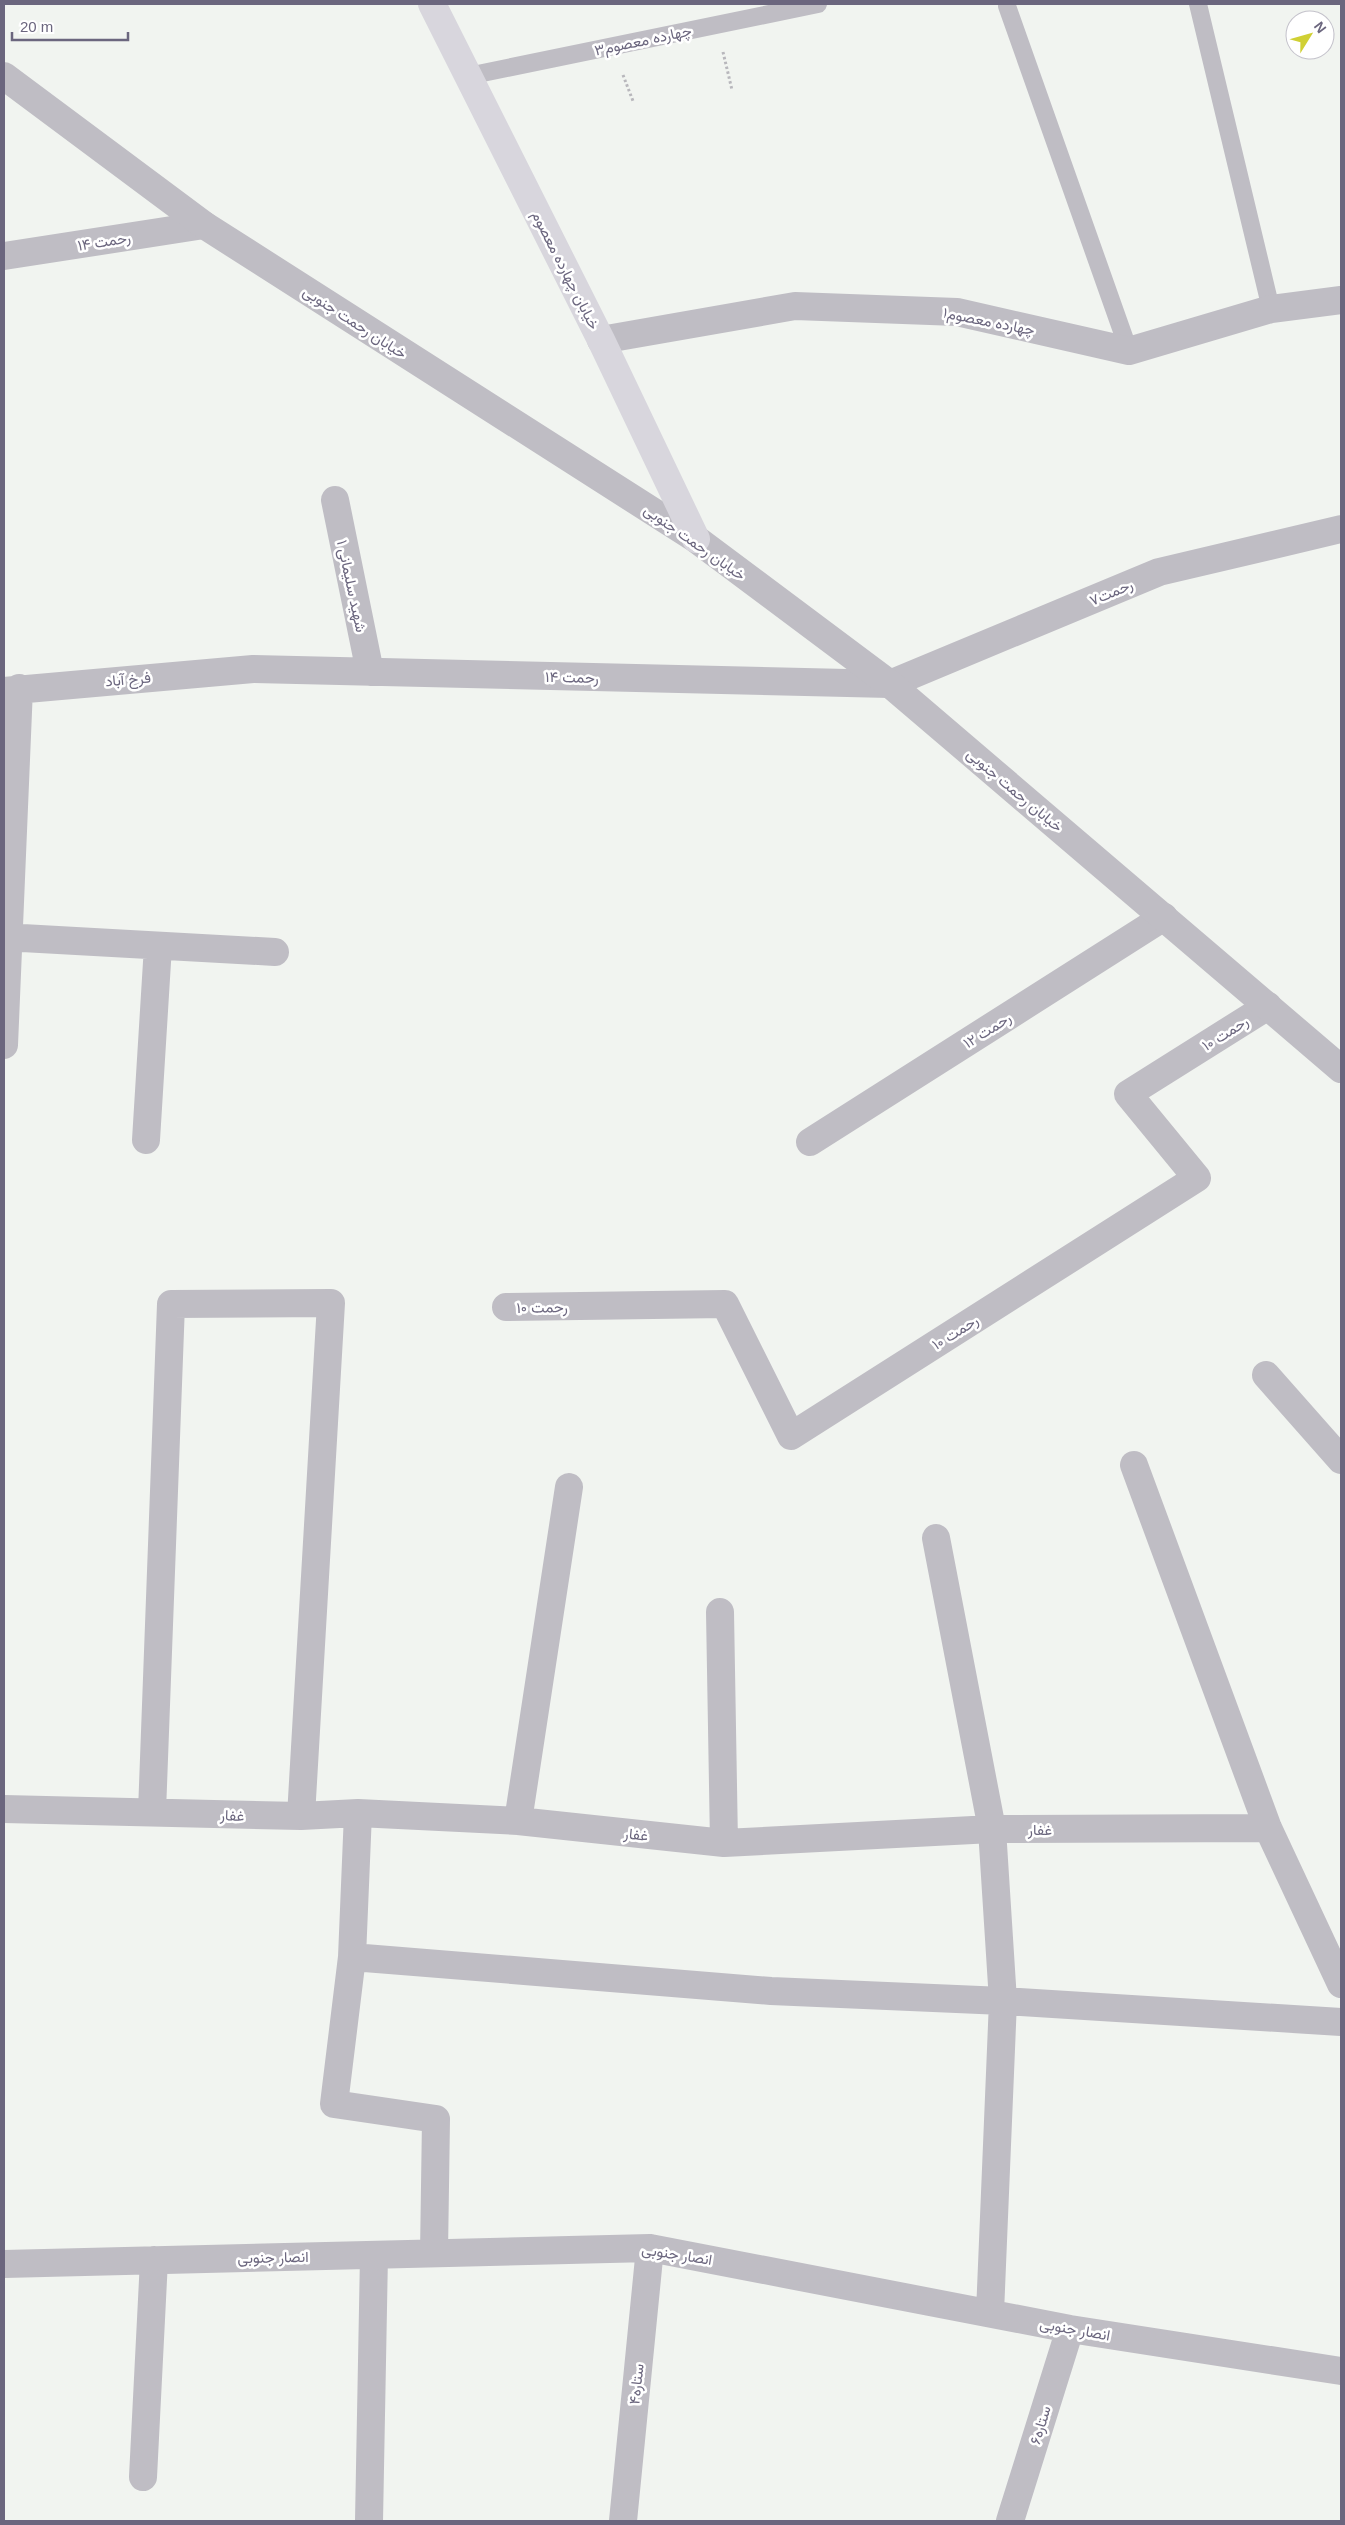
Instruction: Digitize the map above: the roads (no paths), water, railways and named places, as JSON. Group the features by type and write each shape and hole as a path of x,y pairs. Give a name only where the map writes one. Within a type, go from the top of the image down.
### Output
{"main road":[{"name":"خیابان چهارده معصوم","path":"432,4 601,340 696,539"}],"street":[{"name":"خیابان رحمت جنوبی","path":"4,76 204,226 696,539 890,684 1341,1069"},
{"name":"رحمت ۱۴","path":"4,256 204,226"},
{"name":"چهارده معصوم۱","path":"601,340 795,306 956,312 1129,351 1271,309 1341,300"},
{"name":"شهید سلیمانی ۱","path":"335,500 370,672"},
{"name":"رحمت۷","path":"890,684 1159,572 1341,530"},
{"name":"رحمت ۱۴","path":"253,669 890,684"},
{"name":"فرخ آباد","path":"11,690 253,669"},
{"path":"4,1045 11,690"},
{"name":"رحمت ۱۲","path":"810,1142 1164,918"},
{"path":"6,937 275,952"},
{"path":"146,1140 158,946"},
{"name":"رحمت ۱۰","path":"506,1307 724,1304 791,1436 1197,1178 1128,1094 1268,1006"},
{"path":"152,1812 171,1304 331,1303 300,1816"},
{"path":"1266,1375 1341,1460"},
{"path":"1134,1465 1268,1828 1341,1984"},
{"path":"518,1821 569,1487"},
{"path":"936,1538 992,1829 1003,2001 990,2313"},
{"path":"720,1612 724,1843"},
{"name":"غفار","path":"4,1809 300,1816 358,1813 518,1821 724,1843 992,1829 1268,1828"},
{"path":"358,1813 352,1957 334,2104 436,2119 434,2253"},
{"path":"352,1957 771,1991 1003,2001 1341,2022"},
{"name":"انصار جنوبی","path":"4,2264 650,2248 1070,2328 1341,2371"},
{"name":"ستاره۴","path":"622,2521 650,2248"},
{"path":"369,2521 374,2254"},
{"path":"143,2477 154,2260"},
{"name":"ستاره۶","path":"1010,2521 1070,2328"}],"lane":[{"name":"چهارده معصوم۳","path":"468,76 818,4"},
{"path":"1198,4 1271,309"},
{"path":"1007,6 1129,351"}]}
